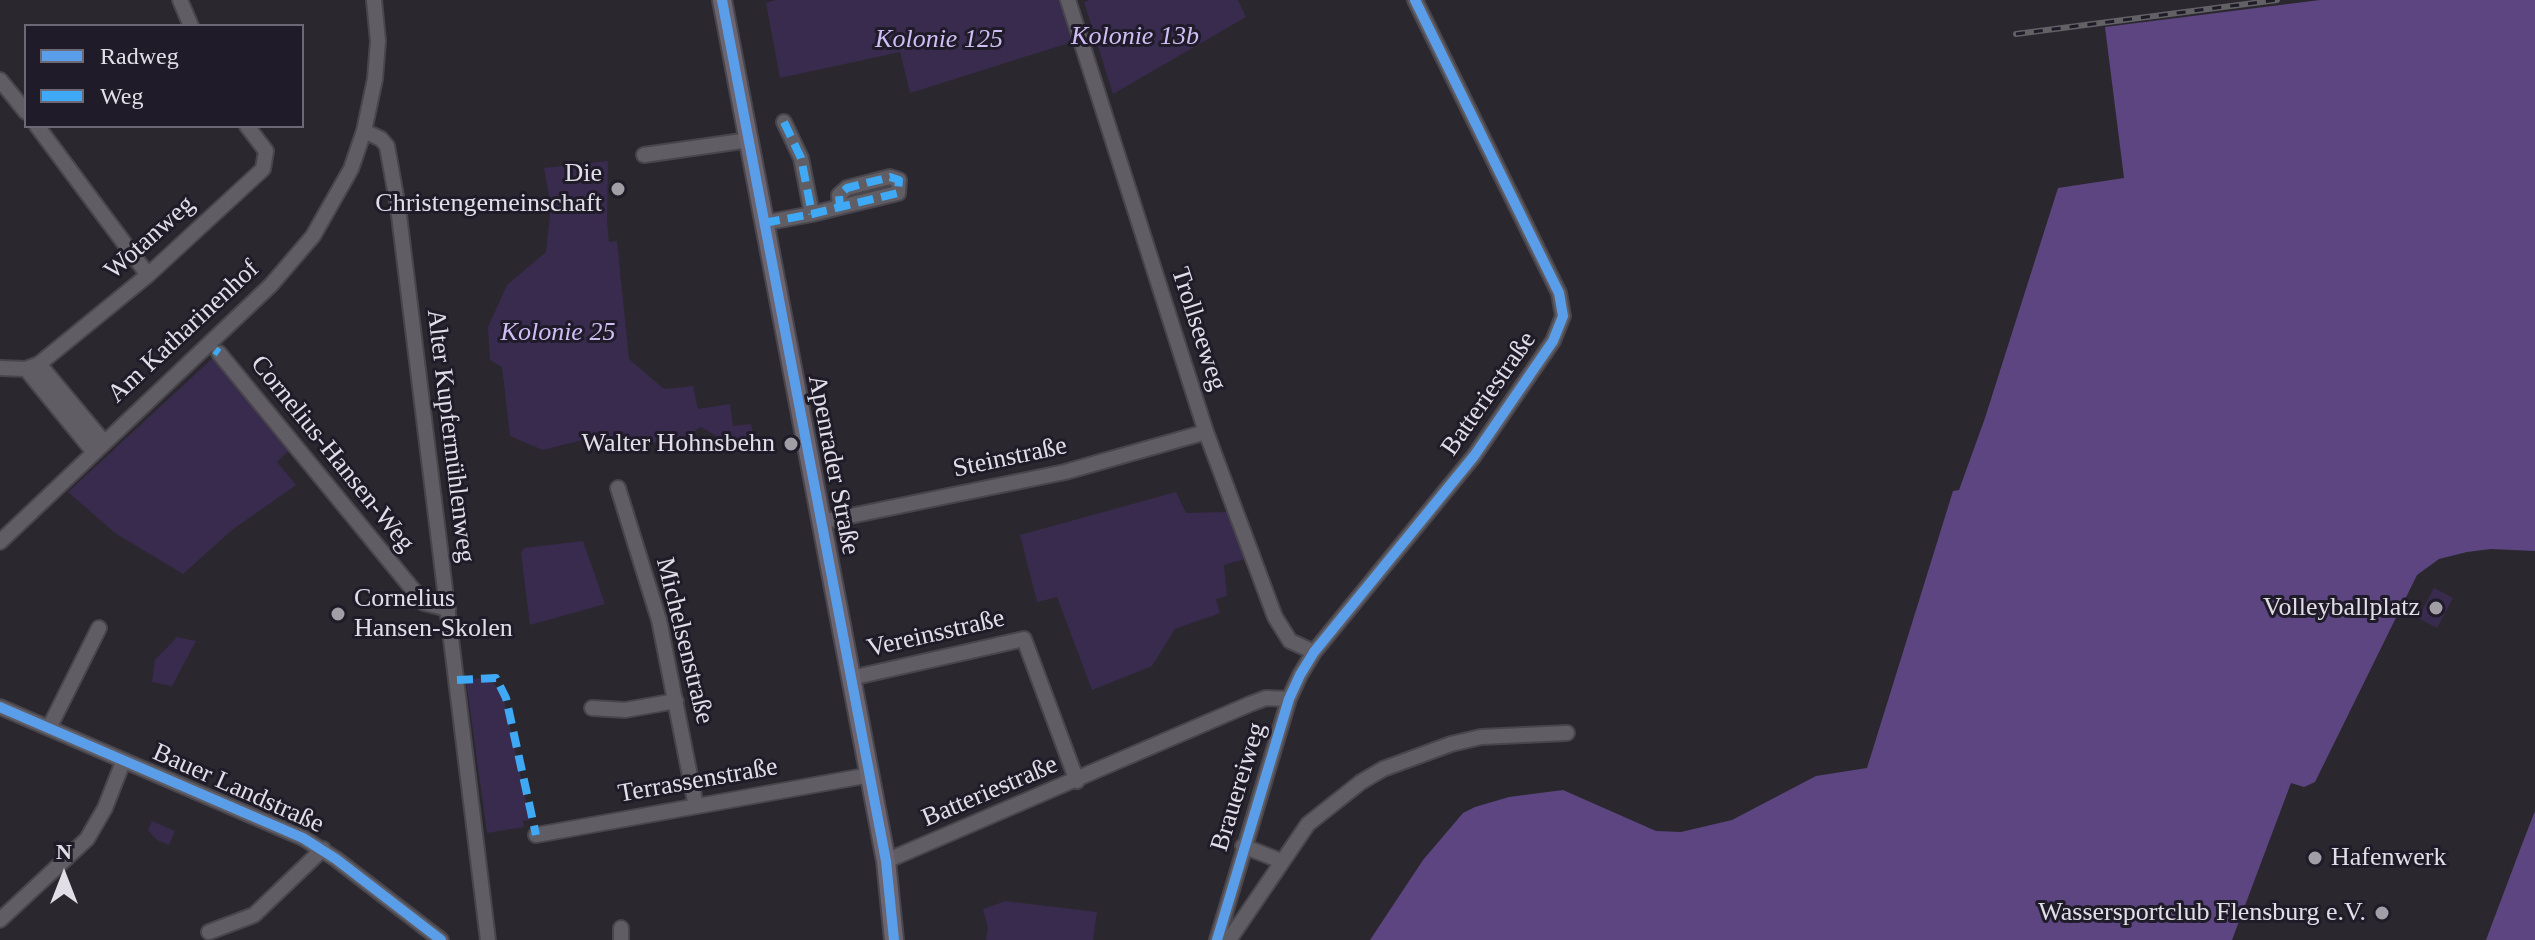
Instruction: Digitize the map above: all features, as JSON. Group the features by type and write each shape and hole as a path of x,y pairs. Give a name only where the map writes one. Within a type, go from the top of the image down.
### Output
{"main road":[{"name":"Apenrader Straße","path":"722,0 886,861 894,940"}],"street":[{"path":"180,0 190,24"},
{"path":"364,131 375,79 378,41 374,0"},
{"name":"Trollseeweg","path":"1068,0 1206,432 1275,617 1290,641 1314,652"},
{"name":"Batteriestraße","path":"1314,652 1474,456 1553,341 1563,316 1559,293 1415,0"},
{"path":"0,80 24,110"},
{"path":"784,122 801,158 812,214"},
{"path":"38,128 148,275"},
{"name":"Wotanweg","path":"32,366 148,275 263,169 266,151 249,128"},
{"name":"Am Katharinenhof","path":"0,542 298,256 327,217 351,169 364,131"},
{"name":"Alter Kupfermühlenweg","path":"364,131 381,139 390,160 488,940"},
{"path":"644,155 749,140"},
{"path":"764,223 840,207"},
{"name":"Cornelius-Hansen-Weg","path":"219,353 424,603 448,609"},
{"path":"0,368 32,366 98,446"},
{"name":"Steinstraße","path":"821,522 1091,466 1206,432"},
{"name":"Michelsenstraße","path":"618,488 659,620 696,806"},
{"path":"49,728 99,628"},
{"name":"Vereinsstraße","path":"851,678 1024,639 1077,781"},
{"name":"Brauereiweg","path":"1217,940 1289,699 1314,652"},
{"name":"Batteriestraße","path":"886,861 1258,701 1277,696 1289,699"},
{"path":"592,708 625,710 676,701"},
{"name":"Bauer Landstraße","path":"0,707 323,849 441,940"},
{"path":"1229,940 1281,861 1320,814 1383,769 1451,744 1481,737 1567,733"},
{"path":"0,920 87,839 105,808 123,762"},
{"name":"Terrassenstraße","path":"536,835 870,775"},
{"path":"1243,846 1281,861"},
{"path":"209,932 254,915 323,849"}],"green space":[{"name":"Kolonie 125","path":"776,0 1060,0 1072,42 910,93 900,52 780,78 766,3"},
{"name":"Kolonie 13b","path":"1238,0 1246,17 1113,94 1084,2"},
{"name":"Kolonie 25","path":"608,161 609,242 617,241 629,359 664,389 693,386 698,409 730,404 733,426 751,424 756,446 743,451 701,427 673,444 594,437 543,450 510,436 502,367 490,360 488,327 507,285 546,252 551,206 544,168"},
{"path":"215,356 291,448 277,462 296,485 232,530 183,574 115,533 68,492"},
{"path":"1176,492 1186,513 1227,512 1245,559 1224,565 1227,596 1216,599 1220,613 1175,629 1152,666 1092,690 1057,597 1037,602 1020,535"},
{"path":"583,541 605,604 530,625 521,553 524,548"},
{"name":"Volleyballplatz","path":"2434,588 2453,598 2437,628 2418,618"},
{"path":"177,637 196,641 172,686 152,682 155,660"},
{"path":"490,677 504,699 530,820 523,821 524,827 487,833 466,680"},
{"path":"152,821 175,831 169,845 157,840 148,830"},
{"path":"1005,901 1097,912 1093,940 986,940 988,928 983,909"}],"shaded area":[{"path":"2320,0 2535,0 2535,551 2491,549 2467,552 2439,559 2417,575 2315,782 2304,787 2291,783 2232,940 1370,940 1423,860 1463,813 1475,807 1509,797 1563,790 1656,831 1681,832 1732,820 1816,776 1867,768 1953,491 1959,490 1985,418 2058,188 2124,178 2105,27"},
{"path":"2535,811 2535,940 2486,940 2521,847"}],"railway":[{"path":"2016,34 2277,0"}],"marked path":[{"path":"784,122 801,158 812,214"},
{"path":"764,223 812,214 898,193 899,180 890,177 847,188 839,195 840,207"},
{"path":"215,350 219,353"},
{"path":"457,680 496,678 506,698 536,835"}],"cycle path":[{"path":"722,0 886,861 894,940"},
{"path":"1217,940 1289,699 1300,675 1314,652 1474,456 1553,341 1563,316 1559,293 1415,0"},
{"path":"0,707 303,838 336,859 441,940"}],"place":[{"name":"Die Christengemeinschaft","path":"618,189"},
{"name":"Walter Hohnsbehn","path":"791,444"},
{"name":"Volleyballplatz","path":"2436,608"},
{"name":"Cornelius Hansen-Skolen","path":"338,614"},
{"name":"Hafenwerk","path":"2315,858"},
{"name":"Wassersportclub Flensburg e.V.","path":"2382,913"}]}
